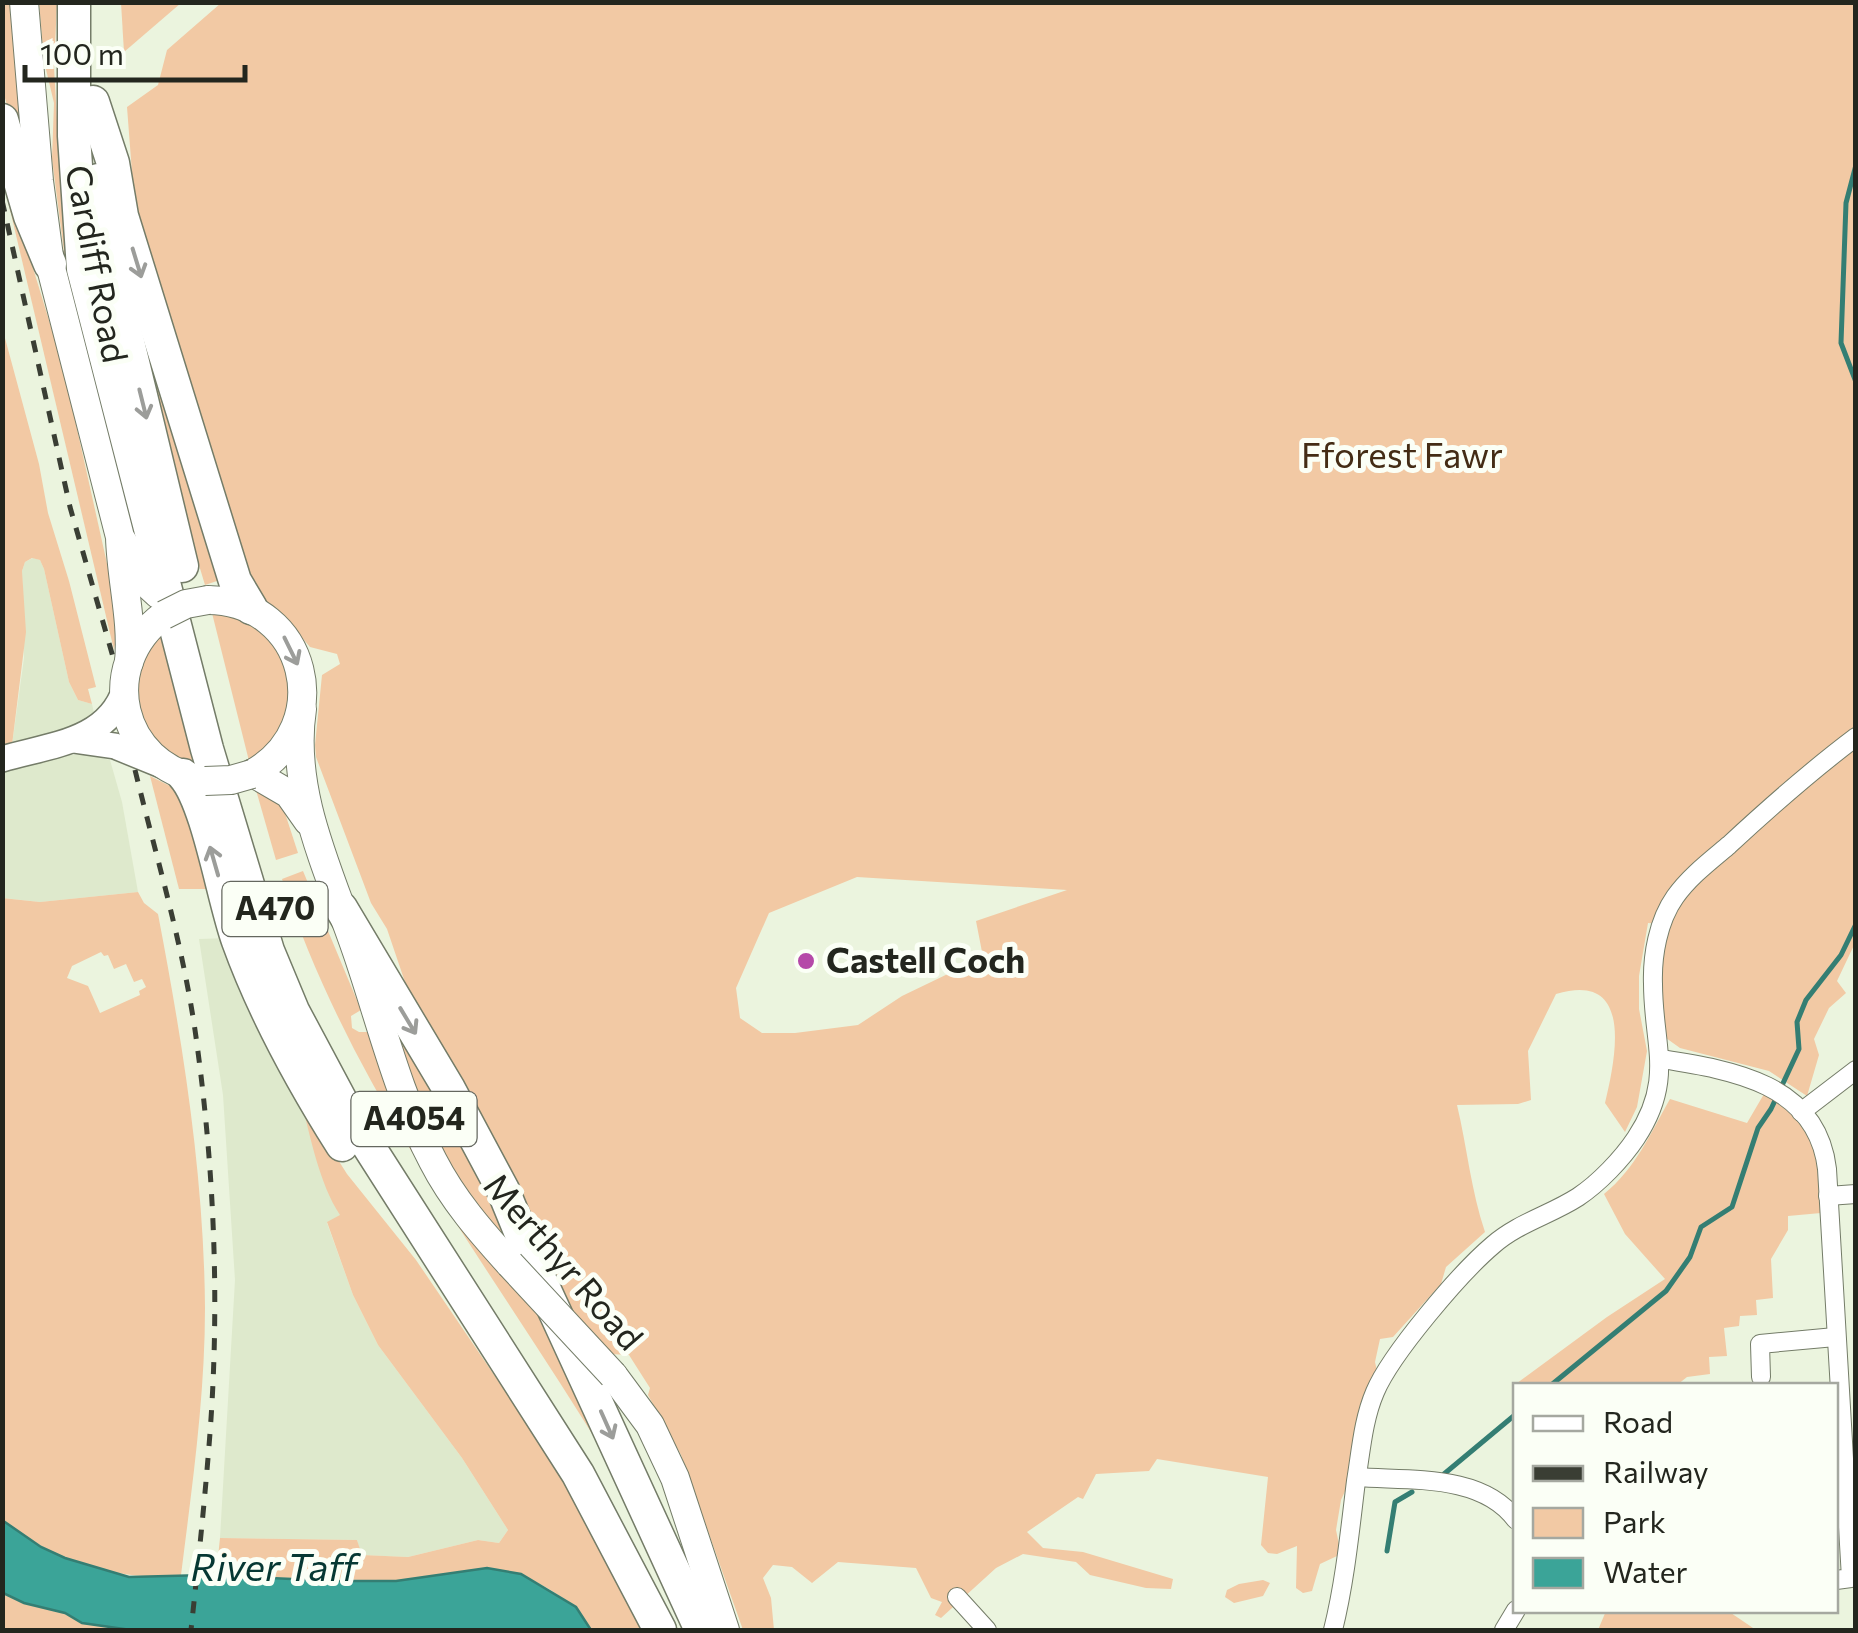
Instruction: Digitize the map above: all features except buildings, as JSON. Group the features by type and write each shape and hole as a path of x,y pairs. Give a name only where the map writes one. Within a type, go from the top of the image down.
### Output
{"highway":[{"name":"A470","path":"74,2 73,116 83,269 207,750 268,951 314,1054 348,1114 578,1474 660,1630"},
{"name":"A470","path":"95,2 96,163 111,271 219,718 247,818 292,952 321,1023 361,1098 614,1498 658,1578 680,1630"},
{"path":"93,102 113,163 122,216 229,562 241,596 251,608"},
{"path":"2,120 30,216 50,264"},
{"path":"185,774 197,798 238,939 293,1064 347,1154 386,1207 449,1275"},
{"path":"340,908 449,1089 503,1190 537,1273 701,1630"}],"main road":[{"name":"Cardiff Road","path":"24,2 50,264 120,536 145,582 179,603"},
{"name":"Cardiff Road","path":"120,536 120,574 130,634 127,675"},
{"path":"6,758 73,740 109,719 140,638 179,603 228,601 251,608 280,630 294,652 302,680 302,709 286,744 253,773 231,780 185,774 115,746 73,740"},
{"path":"127,675 134,734 143,748 185,774"},
{"name":"Merthyr Road","path":"302,709 298,740 312,826 398,1079 431,1158 473,1223 613,1375 650,1425 675,1478 725,1630"},
{"name":"Merthyr Road","path":"253,773 289,794 312,826"}],"street":[{"path":"1333,1630 1368,1413 1383,1377 1451,1288 1490,1247 1526,1222 1592,1187 1624,1151 1650,1112 1662,1059 1652,981 1661,924 1674,898 1781,798 1856,736"},
{"path":"1662,1059 1743,1074 1779,1093 1802,1112 1820,1136 1828,1196 1837,1383"},
{"path":"1802,1112 1856,1070"},
{"path":"1828,1196 1856,1194"},
{"path":"1761,1378 1760,1344 1835,1337"},
{"path":"1838,1427 1843,1579"},
{"path":"1357,1477 1454,1484 1492,1498 1513,1517"},
{"path":"958,1598 987,1630"}],"shaded area":[{"path":"40,560 44,569 69,682 78,700 92,704 95,718 12,745 24,658 22,571 25,562"},
{"path":"63,755 110,760 122,802 138,892 40,902 3,898 3,772"},
{"path":"229,938 301,1101 320,1166 341,1216 327,1223 353,1295 378,1345 462,1458 508,1530 499,1543 478,1540 408,1557 361,1555 357,1540 220,1538 235,1280 223,1095 199,939"}],"green space":[{"path":"121,2 181,3 124,52"},
{"path":"2,3 13,3 30,188 3,91"},
{"path":"39,3 57,3 54,67 59,155 96,354 81,330 70,298 52,159 54,103 44,61"},
{"name":"Fforest Fawr","path":"221,3 1855,3 1856,941 1837,981 1846,993 1829,1008 1814,1039 1819,1055 1807,1096 1769,1071 1680,1048 1659,1033 1660,924 1648,923 1639,976 1639,1009 1647,1051 1637,1107 1625,1132 1605,1103 1613,1063 1614,1022 1609,1006 1598,994 1581,990 1556,994 1528,1051 1531,1100 1518,1104 1457,1105 1485,1232 1446,1267 1441,1284 1393,1337 1380,1339 1377,1371 1350,1480 1341,1500 1336,1530 1340,1549 1337,1556 1320,1564 1312,1591 1303,1593 1296,1588 1297,1546 1277,1554 1268,1553 1261,1545 1268,1477 1157,1459 1149,1471 1096,1474 1083,1499 1078,1497 1027,1532 1043,1548 1083,1552 1173,1579 1171,1589 1146,1588 1090,1575 1076,1562 1023,1554 996,1568 941,1618 935,1615 942,1602 931,1598 916,1568 838,1562 812,1583 792,1567 773,1565 763,1578 771,1598 774,1630 743,1630 681,1455 648,1395 650,1388 629,1355 610,1354 562,1302 406,985 387,929 371,903 316,757 322,675 340,664 337,654 310,647 286,619 252,591 224,488 209,447 197,431 134,199 127,107 158,85 167,50","holes":["857,877 1067,890 976,921 983,957 902,996 858,1025 762,1033 740,1018 736,988 769,913"]},
{"path":"2,167 63,366 114,595 114,650 3,180"},
{"path":"140,297 226,578 205,585 155,406"},
{"path":"2,327 96,687 88,689 92,704 78,700 69,682 44,569 40,560 32,558 25,562 22,571 26,632 12,745 2,748"},
{"path":"212,613 249,624 276,648 285,664 289,700 284,719 274,741 249,761"},
{"path":"168,629 201,768 169,752 156,740 140,711 137,694 142,658"},
{"path":"150,776 186,794 212,889 179,889"},
{"path":"264,789 283,807 298,853 276,860 256,790"},
{"path":"303,871 361,1010 351,1016 352,1028 370,1032 536,1309 611,1465 430,1181 347,1035 282,879"},
{"path":"138,892 158,914 190,1110 204,1258 203,1375 181,1575 133,1575 86,1565 43,1547 3,1520 2,898 40,902","holes":["101,952 108,955 114,969 126,964 134,982 142,979 146,987 139,991 140,995 100,1013 88,986 67,978 72,966"]},
{"path":"379,989 416,1049 517,1253 473,1204 434,1138"},
{"path":"1764,1094 1806,1131 1816,1158 1821,1213 1788,1216 1788,1230 1771,1259 1773,1298 1756,1300 1757,1315 1740,1316 1739,1326 1724,1328 1727,1356 1709,1357 1710,1374 1687,1377 1680,1383 1517,1383 1665,1279 1625,1234 1604,1194 1634,1162 1670,1099 1747,1123"},
{"path":"301,1101 347,1174 416,1260 580,1501 649,1630 591,1630 576,1607 549,1589 521,1574 487,1568 396,1581 216,1576 220,1538 357,1540 362,1555 408,1557 478,1540 499,1543 508,1530 462,1458 378,1345 353,1295 327,1222 340,1215 321,1175"},
{"path":"1263,1580 1270,1583 1263,1596 1234,1603 1225,1597 1227,1590 1239,1584"},
{"path":"2,1593 65,1613 82,1623 131,1630 3,1630"},
{"path":"1605,1613 1731,1613 1756,1630 1598,1630"}],"water":[{"path":"2,1520 65,1558 129,1577 207,1575 396,1581 487,1568 521,1574 576,1607 591,1630 131,1630 82,1623 65,1613 24,1603 3,1593"}],"waterway":[{"path":"1856,165 1846,203 1841,343 1856,382"},
{"path":"1554,1383 1666,1291 1690,1257 1701,1227 1732,1207 1758,1128 1799,1049 1797,1022 1806,1000 1841,955 1856,924"},
{"path":"1444,1474 1513,1416"},
{"path":"1387,1551 1395,1502 1412,1492"}],"railway":[{"path":"2,200 70,507 113,657"},
{"path":"135,770 190,997 211,1181 213,1383 191,1630"}],"place":[{"name":"Castell Coch","path":"806,961"}],"water label":[{"name":"River Taff","path":"274,1568"}]}
